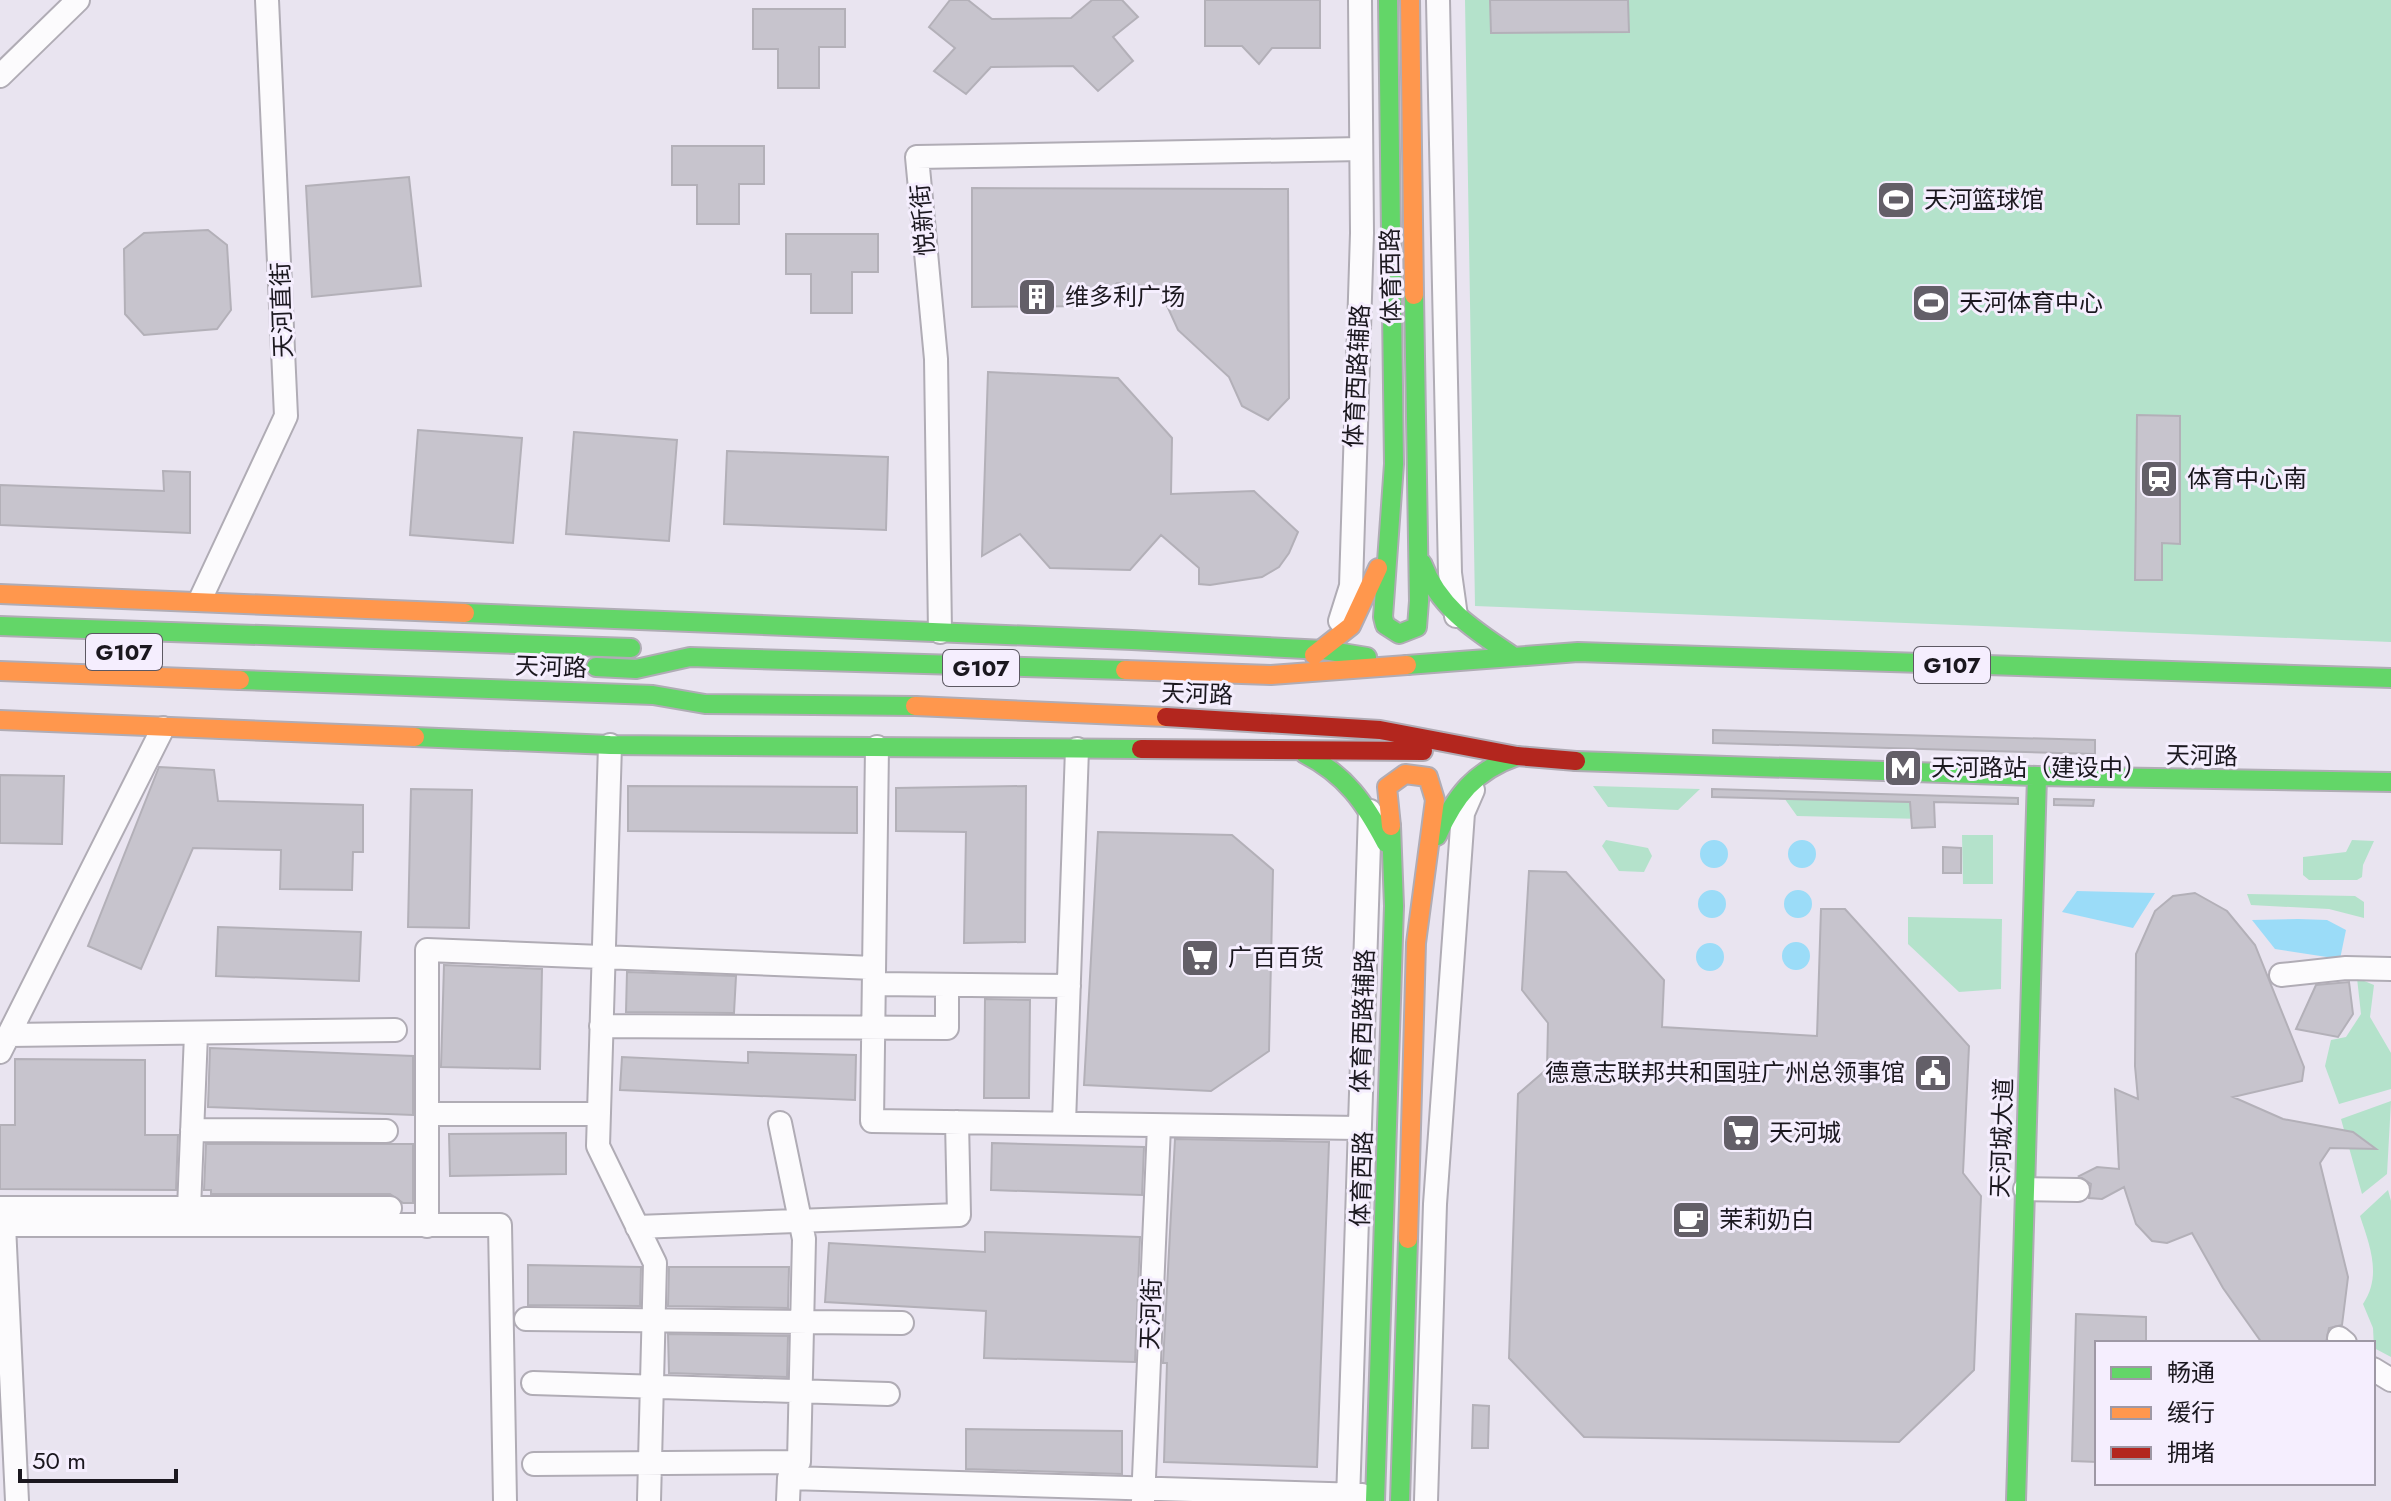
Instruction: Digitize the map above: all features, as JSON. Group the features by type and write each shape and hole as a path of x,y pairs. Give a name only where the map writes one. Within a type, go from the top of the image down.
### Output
{"main road":[{"name":"体育西路","path":"1388,0 1394,464 1383,617 1385,625 1399,634 1417,627 1419,552 1410,0"},
{"path":"1271,675 1324,650 1342,636 1361,610 1390,536"},
{"path":"1419,552 1436,595 1456,617 1513,656"},
{"path":"0,594 200,600 1324,650 1424,666"},
{"path":"0,626 620,647 690,657"},
{"name":"天河路","path":"580,666 636,669 690,657 1271,675 1424,666 1513,656 1640,653 2391,678"},
{"name":"天河路","path":"0,671 653,695 705,704 878,705 1271,721 1408,734 1517,756 1665,765 2391,782"},
{"path":"643,714 705,704"},
{"path":"0,720 163,728 877,747 1400,751 1517,756"},
{"path":"1300,752 1336,768 1351,784 1370,812 1394,859"},
{"path":"1424,867 1461,791 1485,767 1517,756"},
{"name":"体育西路","path":"1375,1498 1394,859 1387,787 1400,775 1408,774 1428,777 1433,783 1435,800 1424,867 1415,987 1400,1501"},
{"name":"天河城大道","path":"2016,1501 2037,776"}],"street":[{"path":"0,76 78,0"},
{"name":"天河直街","path":"200,600 286,416 267,0"},
{"name":"体育西路辅路","path":"1324,650 1348,604 1351,586 1362,271 1360,0"},
{"path":"1438,0 1450,573 1456,617"},
{"name":"悦新街","path":"940,632 936,359 917,157 1361,149"},
{"path":"163,728 4,1043 196,1034 395,1030"},
{"path":"610,739 598,1146 655,1263 649,1501"},
{"path":"877,747 872,1121 1359,1128"},
{"path":"1064,1123 1077,749"},
{"path":"1426,1501 1435,1204 1465,802 1485,776 1517,756"},
{"path":"1370,812 1387,787"},
{"name":"体育西路辅路","path":"1348,1498 1370,812"},
{"path":"427,1226 427,950 874,976 947,985 1069,986"},
{"path":"2281,975 2391,969"},
{"path":"601,1026 947,1028 947,985"},
{"path":"1415,987 1453,992"},
{"path":"189,1209 196,1034"},
{"path":"427,1114 599,1114"},
{"path":"637,1227 959,1215 957,1122"},
{"path":"534,1464 799,1462 804,1239 780,1123"},
{"name":"天河街","path":"1144,1496 1159,1126"},
{"path":"192,1130 386,1131"},
{"path":"2025,1189 2078,1190"},
{"path":"0,1208 390,1208"},
{"path":"17,1501 4,1225 500,1225 505,1501"},
{"path":"526,1319 902,1323"},
{"path":"533,1383 888,1394"},
{"path":"788,1501 789,1478 1144,1496 1375,1498"}],"green space":[{"name":"天河体育中心","path":"1465,0 2391,0 2391,642 1475,606"},
{"path":"1593,786 1700,789 1678,810 1608,807"},
{"path":"1782,795 1938,799 1923,819 1797,816"},
{"path":"1962,835 1993,835 1993,884 1963,884"},
{"path":"1606,840 1648,848 1652,856 1644,872 1619,871 1602,846"},
{"path":"2352,840 2374,841 2363,865 2362,877 2357,880 2309,880 2303,875 2303,857 2346,852"},
{"path":"2247,894 2355,896 2364,902 2364,918 2329,909 2251,905"},
{"path":"1908,917 2002,919 2001,989 1959,992 1908,944"},
{"path":"2357,978 2374,985 2370,1017 2391,1053 2391,1089 2339,1104 2325,1066 2331,1040 2346,1037 2361,1014"},
{"path":"2391,1101 2387,1174 2362,1194 2341,1119"},
{"path":"2388,1190 2391,1201 2391,1357 2375,1349 2373,1328 2363,1304 2369,1293 2373,1272 2360,1216"}],"water":[{"path":"1714,840 1724,844 1728,854 1724,864 1714,868 1704,864 1700,854 1704,844"},
{"path":"1802,840 1812,844 1816,854 1812,864 1802,868 1792,864 1788,854 1792,844"},
{"path":"1712,890 1722,894 1726,904 1722,914 1712,918 1702,914 1698,904 1702,894"},
{"path":"1798,890 1808,894 1812,904 1808,914 1798,918 1788,914 1784,904 1788,894"},
{"path":"2077,891 2155,893 2133,928 2062,912"},
{"path":"2252,920 2327,920 2346,930 2340,959 2275,949"},
{"path":"1796,942 1806,946 1810,956 1806,966 1796,970 1786,966 1782,956 1786,946"},
{"path":"1710,943 1720,947 1724,957 1720,967 1710,971 1700,967 1696,957 1700,947"}],"building":[{"path":"950,0 968,0 992,19 1071,18 1092,0 1122,0 1138,17 1113,37 1133,61 1098,91 1073,66 991,67 966,94 934,71 955,48 929,27"},
{"path":"1205,0 1320,0 1320,48 1272,48 1259,64 1242,46 1205,46"},
{"path":"1490,0 1628,0 1629,32 1491,33"},
{"path":"753,9 845,9 845,47 819,47 819,88 778,88 778,49 753,49"},
{"path":"672,146 764,146 764,184 739,184 739,224 697,224 697,185 672,185"},
{"path":"409,177 421,286 312,297 306,186"},
{"name":"维多利广场","path":"972,188 1288,189 1289,398 1268,420 1242,406 1229,377 1178,330 1159,288 1117,283 1091,306 972,307"},
{"path":"208,230 227,245 231,310 217,329 144,335 125,314 124,249 144,233"},
{"path":"786,234 878,234 878,272 852,272 852,313 811,313 811,274 786,274"},
{"path":"988,372 1118,378 1172,438 1171,494 1254,491 1298,532 1289,553 1279,567 1262,577 1210,585 1199,584 1199,568 1161,535 1130,570 1050,568 1020,534 982,556"},
{"name":"体育中心南","path":"2137,415 2180,416 2180,544 2162,543 2162,580 2135,580"},
{"path":"418,430 522,438 513,543 410,535"},
{"path":"574,432 677,440 669,541 566,534"},
{"path":"727,451 888,457 886,530 724,524"},
{"path":"163,471 190,472 190,533 0,525 0,485 164,491"},
{"path":"1713,730 2095,740 2095,754 1713,743"},
{"path":"159,767 214,770 218,801 363,805 363,852 353,852 352,890 280,889 281,850 193,848 141,969 88,946"},
{"path":"0,775 64,776 62,844 0,843"},
{"path":"628,786 857,787 857,833 628,831"},
{"path":"1026,786 1025,942 964,943 966,832 896,831 896,788"},
{"path":"411,789 472,790 469,928 408,927"},
{"path":"1712,789 2018,798 2018,804 1934,802 1935,827 1912,828 1910,802 1712,797"},
{"path":"2054,799 2094,800 2093,806 2054,805"},
{"path":"1098,832 1232,835 1273,870 1269,1051 1211,1091 1084,1085"},
{"path":"1943,847 1961,848 1961,873 1943,873"},
{"name":"天河城","path":"1529,871 1566,872 1664,980 1662,1027 1817,1036 1821,909 1845,909 1969,1046 1963,1173 1981,1196 1974,1370 1899,1442 1584,1437 1509,1358 1518,1094 1547,1069 1548,1023 1522,990"},
{"path":"2195,893 2227,911 2255,945 2304,1067 2302,1081 2233,1097 2283,1119 2353,1132 2376,1149 2330,1148 2320,1163 2348,1277 2342,1325 2329,1328 2326,1341 2261,1341 2223,1288 2192,1233 2167,1243 2152,1241 2136,1224 2124,1187 2102,1199 2089,1198 2091,1184 2079,1176 2097,1167 2119,1169 2115,1089 2138,1099 2135,1066 2136,954 2155,911 2173,896"},
{"path":"218,927 361,932 359,981 216,976"},
{"path":"444,965 542,969 540,1069 441,1067"},
{"path":"627,972 736,976 734,1013 626,1012"},
{"path":"2349,982 2353,1014 2338,1037 2296,1029 2316,985"},
{"path":"985,999 1030,1000 1029,1098 984,1098"},
{"path":"210,1048 413,1056 413,1115 208,1107"},
{"path":"748,1052 856,1055 855,1100 620,1090 622,1057 748,1063"},
{"path":"15,1059 145,1060 145,1135 178,1135 176,1190 0,1189 0,1125 15,1125"},
{"path":"566,1133 566,1174 450,1176 449,1134"},
{"path":"1175,1139 1329,1142 1317,1467 1164,1462 1167,1363 1163,1363"},
{"path":"992,1143 1144,1147 1142,1195 991,1190"},
{"path":"206,1144 413,1144 413,1203 403,1203 390,1194 211,1194 211,1190 204,1190"},
{"path":"985,1232 1140,1237 1135,1362 984,1358 986,1311 825,1302 829,1243 985,1252"},
{"path":"528,1265 641,1267 640,1306 528,1305"},
{"path":"669,1267 789,1267 788,1308 668,1306"},
{"path":"2076,1314 2146,1317 2146,1341 2095,1341 2095,1462 2072,1461"},
{"path":"668,1334 788,1336 787,1377 669,1373"},
{"path":"1473,1405 1489,1406 1488,1448 1472,1448"},
{"path":"966,1429 1122,1431 1122,1474 966,1469"}],"traffic: fast":[{"path":"1388,0 1394,464 1383,617 1385,625 1399,634 1417,627 1419,601 1414,295"},
{"path":"1422,563 1438,593 1459,617 1513,656"},
{"path":"465,613 1132,640 1324,650 1367,657"},
{"path":"0,626 631,648"},
{"path":"1407,665 1578,652 2391,678"},
{"path":"596,667 636,669 690,657 1125,670"},
{"path":"240,680 653,695 705,704 915,706"},
{"path":"415,737 610,745 1141,749"},
{"path":"1305,754 1332,771 1353,791 1386,843"},
{"path":"1437,836 1451,809 1468,787 1489,769 1517,756"},
{"path":"1576,761 2037,776 2391,782"},
{"path":"2016,1501 2037,776"},
{"path":"1375,1501 1394,906 1391,826"},
{"path":"1400,1501 1408,1239"}],"traffic: slow":[{"path":"1410,0 1414,295"},
{"path":"1314,655 1351,626 1378,568"},
{"path":"0,594 465,613"},
{"path":"1125,670 1271,675 1407,665"},
{"path":"0,671 240,680"},
{"path":"915,706 1166,717"},
{"path":"0,720 415,737"},
{"path":"1391,826 1387,787 1405,774 1428,777 1435,800 1416,943 1408,1239"}],"traffic: jam":[{"path":"1166,717 1380,730 1517,756 1576,761"},
{"path":"1141,749 1423,751"}],"place":[{"name":"天河篮球馆","path":"1896,200"},
{"name":"维多利广场","path":"1037,297"},
{"name":"天河体育中心","path":"1931,303"},
{"name":"体育中心南","path":"2159,479"},
{"name":"天河路站（建设中）","path":"1903,768"},
{"name":"广百百货","path":"1200,958"},
{"name":"德意志联邦共和国驻广州总领事馆","path":"1933,1073"},
{"name":"天河城","path":"1741,1133"},
{"name":"茉莉奶白","path":"1691,1220"}]}
